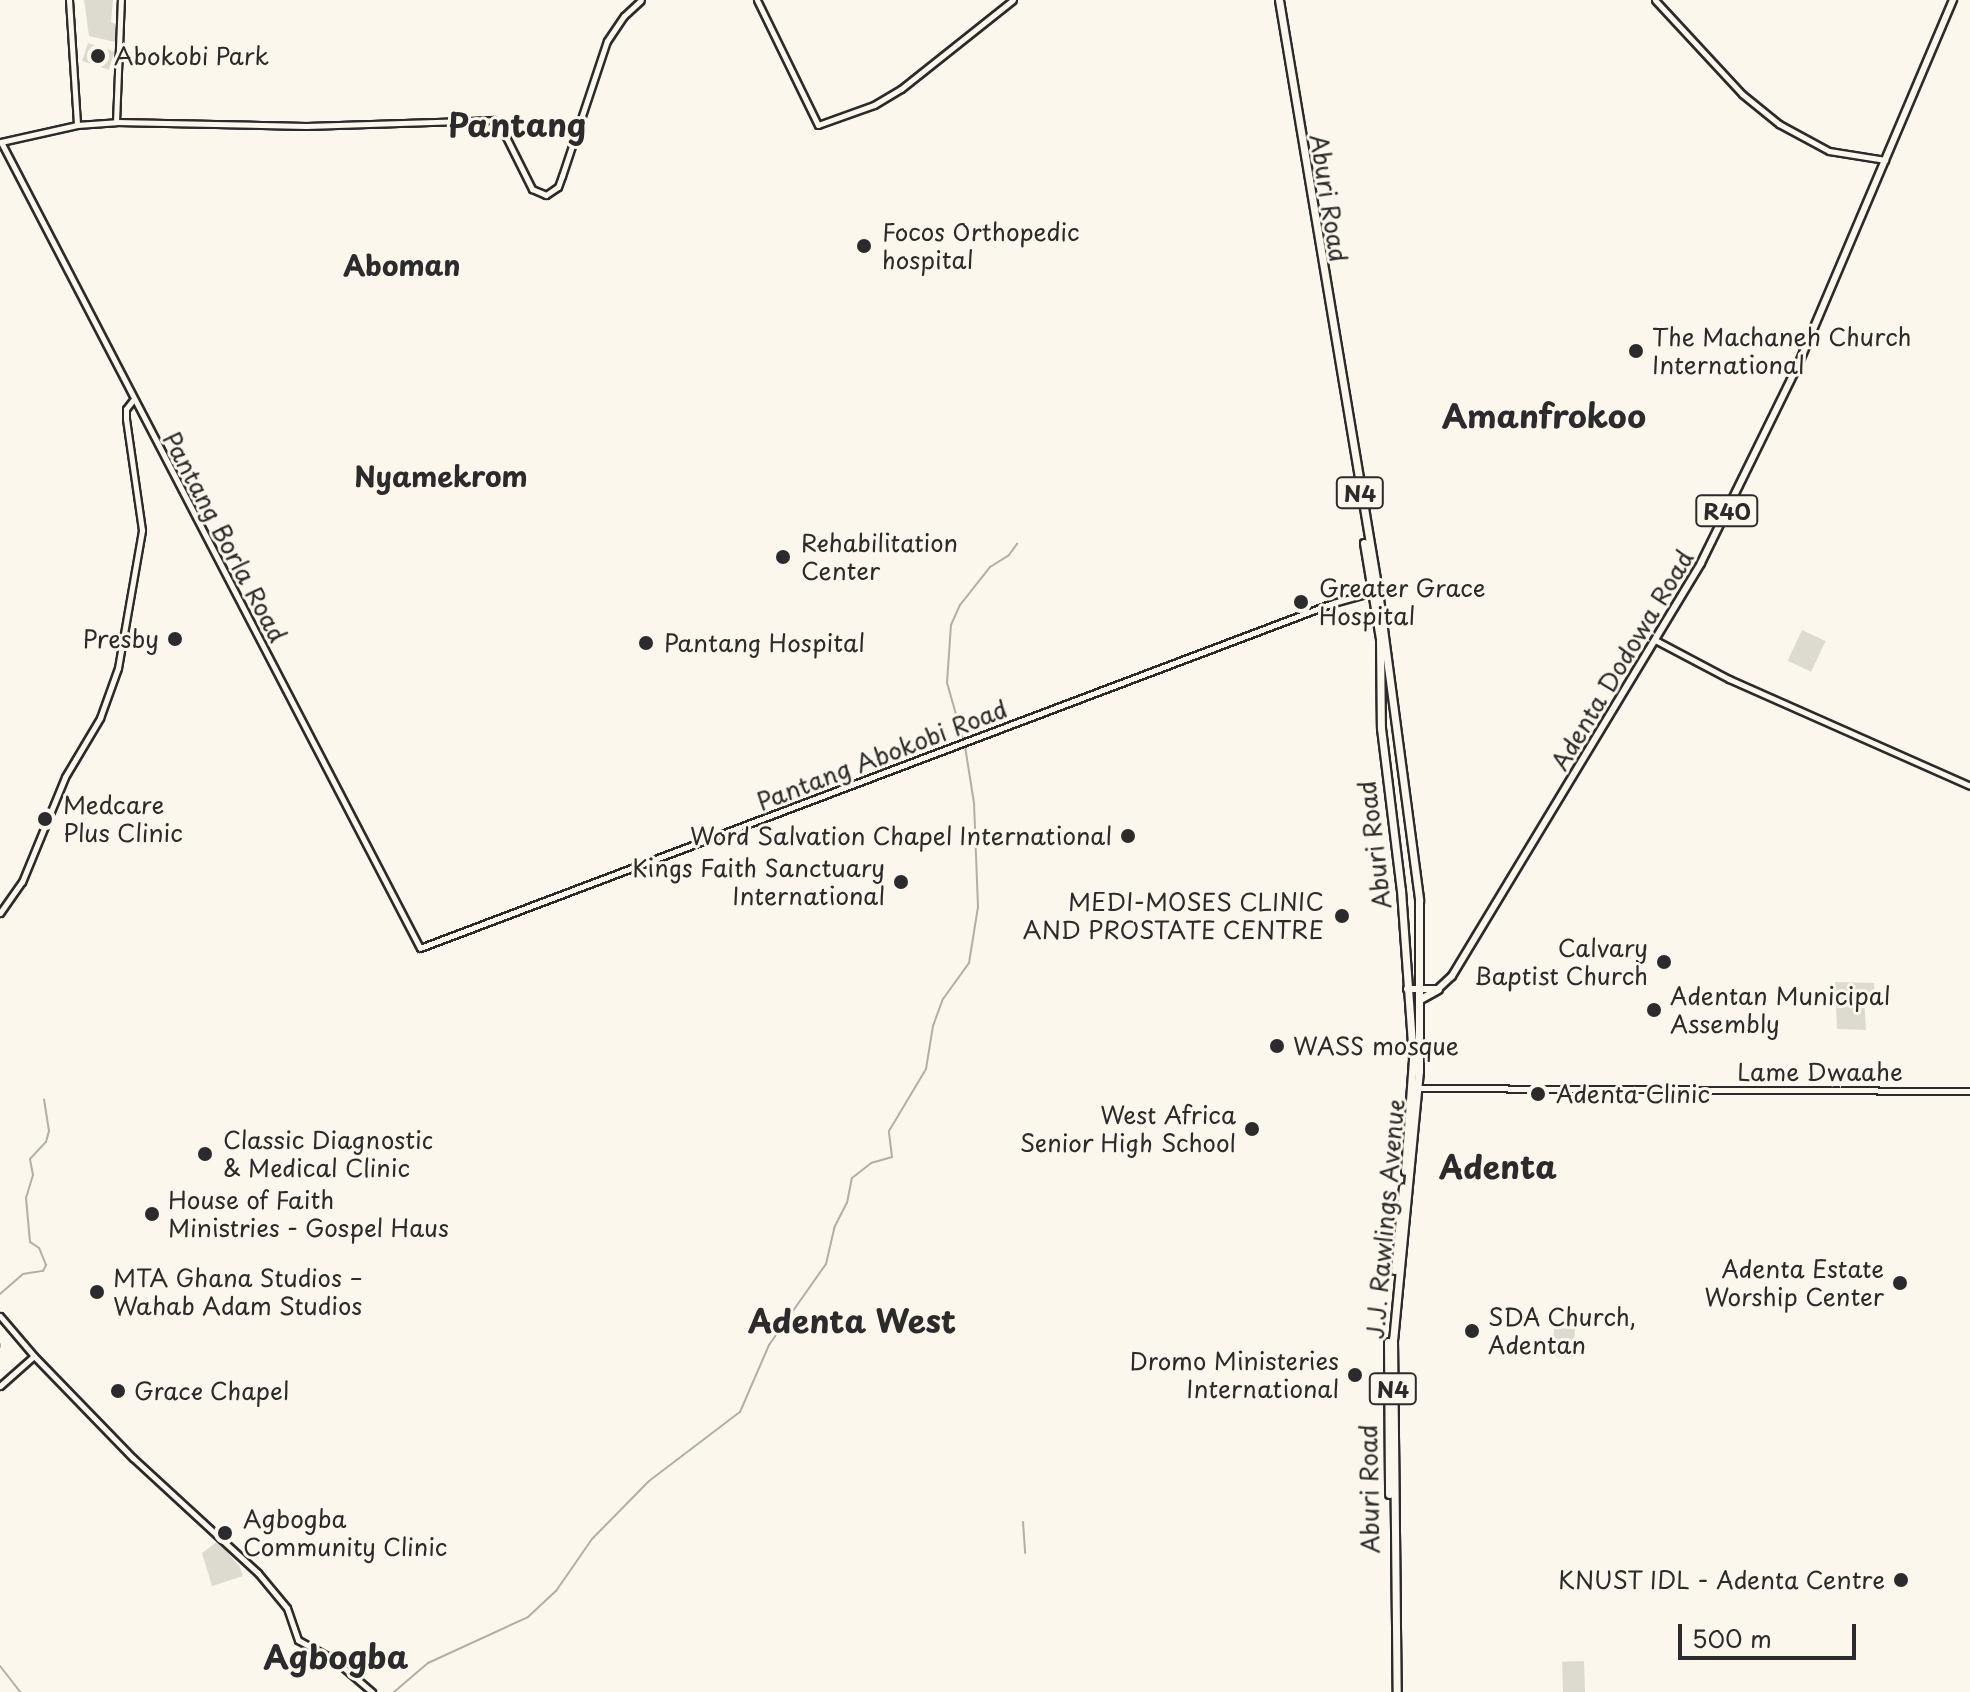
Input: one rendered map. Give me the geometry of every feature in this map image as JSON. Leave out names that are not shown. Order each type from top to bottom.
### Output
[{"type":"highway","name":"Aburi Road","points":[[1277,0],[1364,527],[1370,594],[1382,623],[1419,900],[1422,979],[1407,1000],[1419,1085],[1397,1223],[1387,1395],[1390,1649],[1395,1692]]},
{"type":"highway","name":"Aburi Road","points":[[1364,527],[1370,594],[1380,639],[1384,757],[1414,989]]},
{"type":"highway","points":[[1421,1000],[1434,989],[1422,979]]},
{"type":"highway","name":"N4","points":[[1414,989],[1421,1000],[1419,1085]]},
{"type":"highway","name":"J.J. Rawlings Avenue","points":[[1395,1692],[1398,1640],[1395,1370],[1419,1085]]},
{"type":"highway","points":[[1382,1387],[1387,1395]]},
{"type":"highway","points":[[1392,1430],[1394,1451]]},
{"type":"main road","name":"Adenta Dodowa Road","points":[[1434,989],[1445,985],[1478,935],[1701,563],[1798,365],[1953,0]]},
{"type":"main road","points":[[1414,989],[1434,989]]},
{"type":"street","points":[[69,0],[77,125]]},
{"type":"street","points":[[116,122],[121,0]]},
{"type":"street","points":[[0,142],[77,125],[116,122],[306,126],[493,120],[500,125],[527,181],[538,195],[550,194],[558,187],[607,41],[624,16],[641,0]]},
{"type":"street","points":[[757,0],[818,125],[874,105],[901,89],[1013,0]]},
{"type":"street","points":[[1655,0],[1742,94],[1779,124],[1829,151],[1885,160]]},
{"type":"street","name":"Pantang Borla Road","points":[[0,142],[420,948]]},
{"type":"street","points":[[0,913],[22,882],[65,777],[100,718],[118,668],[142,530],[126,419],[127,406],[133,400]]},
{"type":"street","name":"Pantang Abokobi Road","points":[[420,948],[963,743],[1370,594]]},
{"type":"street","points":[[1655,640],[1729,679],[1970,786]]},
{"type":"street","name":"Lame Dwaahe","points":[[1419,1085],[1970,1091]]},
{"type":"street","points":[[0,1316],[34,1356],[136,1460],[258,1573],[287,1608],[300,1642],[343,1665],[372,1692]]},
{"type":"street","points":[[0,1386],[34,1356]]},
{"type":"shaded area","points":[[84,0],[113,0],[111,22],[115,24],[115,42],[89,36]]},
{"type":"shaded area","name":"Abokobi Park","points":[[88,43],[115,52],[109,70],[82,61]]},
{"type":"shaded area","points":[[1802,630],[1826,641],[1811,672],[1788,661]]},
{"type":"shaded area","points":[[1835,982],[1874,983],[1875,997],[1864,998],[1866,1030],[1837,1029]]},
{"type":"shaded area","points":[[1554,1328],[1575,1329],[1574,1357],[1553,1356]]},
{"type":"shaded area","points":[[218,1541],[240,1567],[243,1576],[212,1586],[202,1553]]},
{"type":"shaded area","points":[[1584,1661],[1585,1692],[1563,1692],[1562,1662]]},
{"type":"waterway","points":[[394,1692],[428,1663],[528,1617],[556,1591],[592,1539],[649,1481],[740,1412],[769,1345],[826,1264],[834,1228],[847,1203],[852,1178],[871,1163],[892,1157],[889,1131],[926,1069],[933,1026],[943,999],[969,963],[978,907],[974,803],[965,746],[947,683],[951,625],[960,605],[990,567],[1009,555],[1017,544]]},
{"type":"waterway","points":[[0,1294],[23,1274],[43,1271],[46,1265],[39,1248],[30,1242],[26,1198],[33,1175],[30,1159],[46,1142],[49,1131],[44,1099]]},
{"type":"waterway","points":[[1023,1522],[1025,1553]]},
{"type":"waterway","points":[[0,1666],[20,1692]]},
{"type":"place","name":"Abokobi Park","points":[[98,56]]},
{"type":"place","name":"Focos Orthopedic hospital","points":[[864,246]]},
{"type":"place","name":"The Machaneh Church International","points":[[1636,351]]},
{"type":"place","name":"Rehabilitation Center","points":[[783,557]]},
{"type":"place","name":"Greater Grace Hospital","points":[[1301,602]]},
{"type":"place","name":"Presby","points":[[175,639]]},
{"type":"place","name":"Pantang Hospital","points":[[646,643]]},
{"type":"place","name":"Medcare Plus Clinic","points":[[45,819]]},
{"type":"place","name":"Word Salvation Chapel International","points":[[1128,836]]},
{"type":"place","name":"Kings Faith Sanctuary International","points":[[901,882]]},
{"type":"place","name":"MEDI-MOSES CLINIC AND PROSTATE CENTRE","points":[[1342,916]]},
{"type":"place","name":"Calvary Baptist Church","points":[[1664,962]]},
{"type":"place","name":"Adentan Municipal Assembly","points":[[1654,1010]]},
{"type":"place","name":"WASS mosque","points":[[1277,1046]]},
{"type":"place","name":"Adenta Clinic","points":[[1538,1094]]},
{"type":"place","name":"West Africa Senior High School","points":[[1252,1129]]},
{"type":"place","name":"Classic Diagnostic & Medical Clinic","points":[[205,1154]]},
{"type":"place","name":"House of Faith Ministries - Gospel Haus","points":[[152,1214]]},
{"type":"place","name":"Adenta Estate Worship Center","points":[[1900,1283]]},
{"type":"place","name":"MTA Ghana Studios – Wahab Adam Studios","points":[[97,1292]]},
{"type":"place","name":"SDA Church, Adentan","points":[[1472,1331]]},
{"type":"place","name":"Dromo Ministeries International","points":[[1355,1375]]},
{"type":"place","name":"Grace Chapel","points":[[118,1391]]},
{"type":"place","name":"Agbogba Community Clinic","points":[[225,1533]]},
{"type":"place","name":"KNUST IDL - Adenta Centre","points":[[1901,1580]]},
{"type":"district","name":"Pantang","points":[[517,124]]},
{"type":"district","name":"Aboman","points":[[402,265]]},
{"type":"district","name":"Amanfrokoo","points":[[1544,415]]},
{"type":"district","name":"Nyamekrom","points":[[441,476]]},
{"type":"district","name":"Adenta","points":[[1498,1166]]},
{"type":"district","name":"Adenta West","points":[[852,1320]]},
{"type":"district","name":"Agbogba","points":[[336,1656]]}]
